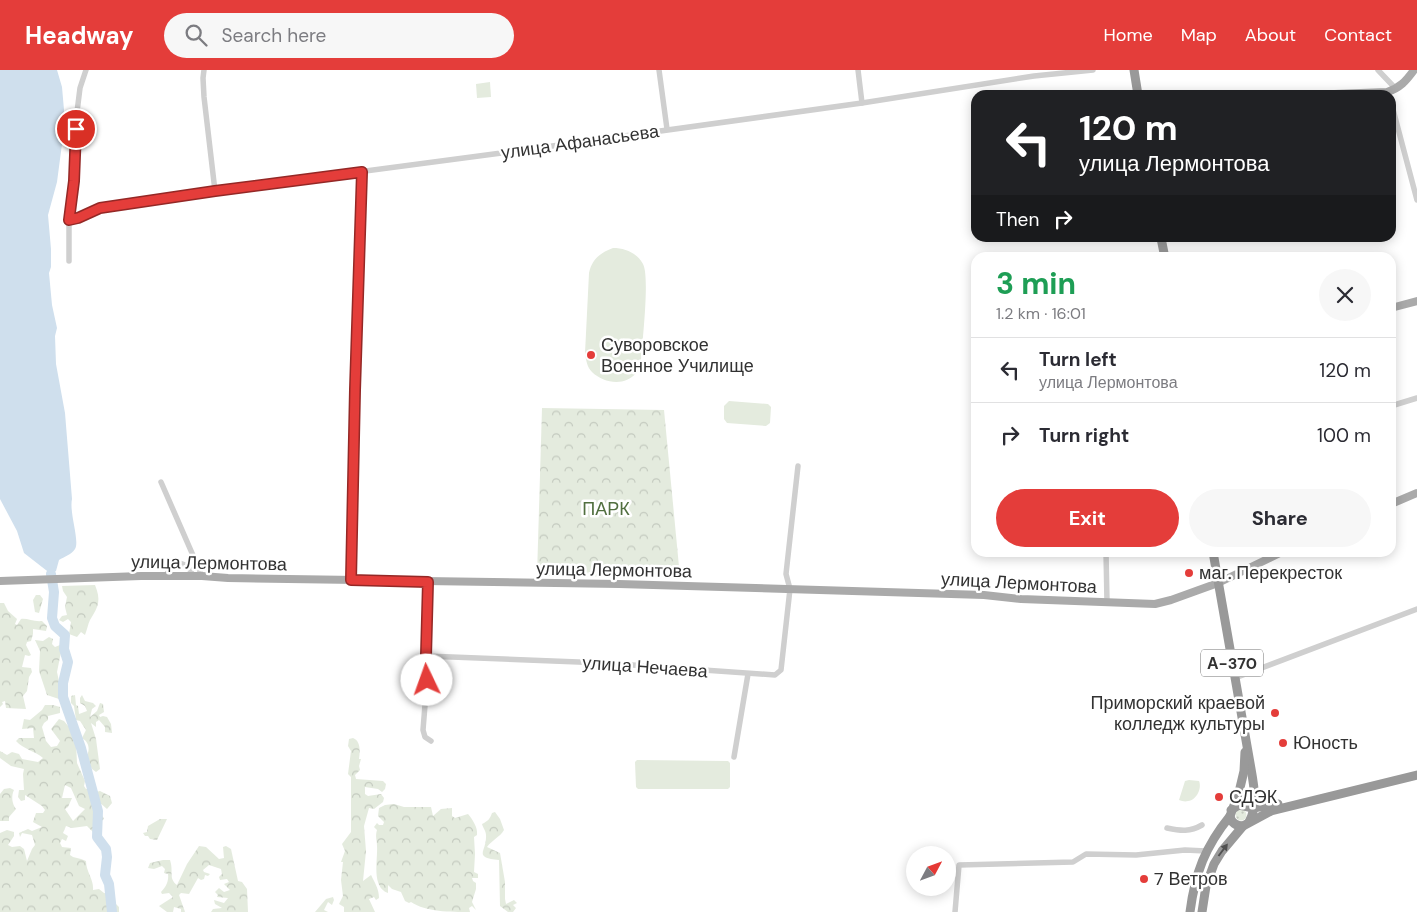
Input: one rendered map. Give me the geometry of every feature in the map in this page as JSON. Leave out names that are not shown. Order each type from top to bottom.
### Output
[{"type":"highway","points":[[1134,70],[1137,90]]},
{"type":"highway","name":"А-370","points":[[1202,912],[1206,886],[1214,864],[1222,851],[1246,824],[1253,808],[1255,797],[1214,557]]},
{"type":"highway","name":"А-370","points":[[1190,912],[1198,871],[1206,851],[1231,813],[1239,792],[1244,771],[1246,744]]},
{"type":"highway","points":[[1246,824],[1237,826],[1233,823],[1231,813],[1239,805],[1253,808],[1279,804],[1417,770]]},
{"type":"highway","name":"А-370","points":[[1246,824],[1271,811],[1417,775]]},
{"type":"main road","points":[[1396,89],[1403,84],[1414,70]]},
{"type":"main road","points":[[1396,307],[1417,301]]},
{"type":"main road","points":[[1396,502],[1417,494]]},
{"type":"main road","name":"улица Лермонтова","points":[[3,581],[202,576],[428,582],[620,584],[984,595],[1021,600],[1155,604],[1218,583],[1272,557]]},
{"type":"street","points":[[69,261],[69,220],[74,181],[77,112],[80,88],[86,70]]},
{"type":"street","points":[[204,70],[204,96],[215,191]]},
{"type":"street","points":[[659,70],[667,129]]},
{"type":"street","points":[[858,70],[862,103]]},
{"type":"street","name":"улица Афанасьева","points":[[69,220],[100,208],[215,191],[1093,70]]},
{"type":"street","points":[[1378,70],[1396,89]]},
{"type":"street","points":[[1396,121],[1417,200]]},
{"type":"street","points":[[351,580],[362,172]]},
{"type":"street","points":[[1396,404],[1417,398]]},
{"type":"street","name":"улица Нечаева","points":[[426,656],[604,663],[775,675],[781,670],[790,589],[786,574],[798,466]]},
{"type":"street","points":[[161,482],[202,576]]},
{"type":"street","points":[[1106,557],[1107,602]]},
{"type":"street","points":[[166,576],[169,570],[179,563],[189,568],[193,576]]},
{"type":"street","points":[[428,582],[427,680],[423,730],[425,737],[431,741]]},
{"type":"street","points":[[1235,678],[1417,609]]},
{"type":"street","points":[[734,757],[748,674]]},
{"type":"street","points":[[1167,828],[1185,831],[1193,830],[1202,825]]},
{"type":"street","points":[[955,912],[958,865],[1074,862],[1086,854],[1136,855],[1185,850],[1206,851]]},
{"type":"green space","points":[[490,82],[491,97],[477,98],[476,84]]},
{"type":"green space","points":[[613,248],[626,250],[637,257],[643,264],[646,282],[641,362],[637,372],[620,382],[602,379],[592,372],[586,361],[585,353],[589,273],[597,257]]},
{"type":"green space","points":[[729,401],[768,404],[771,407],[770,423],[766,426],[727,423],[724,419],[724,406]]},
{"type":"green space","name":"ПАРК","points":[[542,408],[664,410],[680,577],[537,576]]},
{"type":"green space","points":[[95,585],[98,603],[85,635],[81,632],[77,637],[69,634],[71,622],[68,619],[63,622],[59,620],[62,616],[67,615],[65,607],[67,597],[62,586]]},
{"type":"green space","points":[[36,595],[40,595],[43,599],[39,613],[35,612],[33,600]]},
{"type":"green space","points":[[0,603],[4,603],[8,611],[17,619],[15,624],[17,625],[23,619],[42,621],[47,626],[46,631],[33,629],[31,641],[27,642],[26,645],[31,655],[25,655],[22,667],[31,668],[32,672],[29,677],[27,691],[23,696],[26,709],[6,708],[5,701],[2,702],[3,704],[0,707]]},
{"type":"green space","points":[[49,637],[53,639],[52,644],[55,647],[60,645],[61,652],[57,672],[60,686],[59,699],[47,695],[39,671],[40,651],[35,640],[43,641]]},
{"type":"green space","points":[[75,695],[79,714],[87,711],[85,706],[80,703],[82,695],[85,701],[96,706],[92,709],[90,717],[97,711],[100,703],[103,704],[104,712],[99,715],[100,717],[107,717],[111,724],[112,733],[105,732],[105,727],[99,720],[96,722],[96,727],[91,723],[96,739],[100,769],[96,772],[92,769],[86,758],[88,752],[87,742],[82,738],[86,730],[80,721],[76,720],[74,706],[71,703],[71,696]]},
{"type":"green space","points":[[45,705],[60,707],[60,713],[48,716],[48,720],[42,727],[46,741],[51,747],[57,746],[60,741],[51,729],[59,719],[64,721],[69,727],[76,743],[77,763],[85,781],[84,786],[86,789],[95,787],[96,792],[100,791],[110,796],[112,803],[107,809],[99,802],[93,803],[96,814],[102,815],[104,819],[99,823],[99,830],[95,838],[94,833],[87,826],[72,828],[66,826],[63,833],[68,836],[66,841],[62,839],[60,843],[62,847],[71,848],[70,855],[86,861],[93,890],[99,889],[104,893],[113,895],[112,900],[119,907],[119,912],[0,912],[0,833],[7,830],[14,832],[14,836],[8,845],[12,847],[20,846],[24,849],[27,861],[35,845],[32,835],[22,833],[20,837],[19,833],[28,829],[32,831],[42,827],[33,822],[36,813],[43,813],[45,810],[25,795],[25,800],[21,801],[18,797],[19,790],[24,790],[24,769],[11,766],[0,758],[0,751],[7,755],[12,752],[19,754],[22,759],[38,762],[43,758],[16,741],[19,738],[34,738],[33,728],[22,729],[24,719],[30,720]],"holes":[[[65,785],[71,788],[79,806],[85,809],[73,821],[65,809],[72,798],[62,798]]]},
{"type":"green space","points":[[353,738],[359,744],[359,759],[361,759],[360,770],[355,775],[356,779],[383,781],[386,784],[382,792],[378,789],[365,787],[365,794],[368,796],[381,794],[384,798],[383,802],[374,809],[369,808],[364,826],[366,851],[363,881],[371,875],[376,886],[379,898],[376,900],[374,897],[369,899],[375,912],[344,912],[344,907],[339,904],[343,896],[341,880],[343,862],[341,862],[345,851],[342,844],[351,832],[351,777],[348,774],[351,751],[348,746],[349,739]]},
{"type":"green space","points":[[637,760],[728,761],[730,763],[730,787],[728,789],[638,789],[636,787],[635,762]]},
{"type":"green space","points":[[1185,781],[1199,781],[1198,793],[1191,800],[1179,800]]},
{"type":"green space","points":[[10,788],[14,790],[12,800],[16,809],[9,817],[9,821],[0,821],[0,794],[4,789]]},
{"type":"green space","points":[[394,804],[404,807],[431,807],[433,816],[441,809],[452,808],[452,816],[455,818],[468,814],[470,816],[477,830],[477,835],[474,837],[474,872],[478,874],[478,878],[472,878],[476,883],[472,902],[476,910],[472,906],[469,908],[470,912],[431,910],[405,901],[401,892],[392,889],[388,885],[388,893],[379,885],[376,873],[377,830],[374,827],[377,823],[383,825],[384,822],[378,816],[379,808]]},
{"type":"green space","points":[[1241,809],[1247,815],[1241,821],[1235,815]]},
{"type":"green space","points":[[495,812],[504,830],[487,847],[500,853],[505,882],[506,904],[514,900],[517,903],[513,905],[516,908],[513,912],[508,912],[500,906],[499,860],[483,855],[486,832],[482,824]]},
{"type":"green space","points":[[160,819],[167,819],[157,840],[145,836],[143,833],[147,832],[148,826]]},
{"type":"green space","points":[[199,846],[206,847],[219,859],[224,858],[223,847],[226,846],[231,849],[238,881],[242,882],[247,889],[248,912],[211,912],[213,909],[222,908],[215,904],[214,900],[224,903],[228,898],[217,897],[218,895],[215,892],[219,888],[224,892],[230,890],[224,884],[229,882],[227,879],[220,880],[221,869],[209,865],[203,870],[210,874],[208,876],[205,875],[204,879],[201,880],[198,878],[189,894],[181,893],[179,895],[185,912],[181,912],[181,909],[174,907],[173,912],[167,912],[159,906],[173,897],[169,893],[162,894],[161,892],[166,886],[168,879],[168,874],[164,873],[165,869],[162,866],[154,869],[148,868],[150,863],[170,860],[172,877],[177,885],[187,864]]},
{"type":"green space","points":[[333,897],[332,905],[328,902],[324,910],[328,912],[315,912],[326,899]]},
{"type":"water","points":[[0,70],[57,70],[62,87],[64,110],[62,144],[57,182],[48,215],[51,249],[49,273],[52,305],[57,328],[55,336],[56,364],[65,413],[71,505],[76,545],[72,552],[59,560],[56,571],[51,574],[24,553],[17,531],[0,499]]},
{"type":"waterway","points":[[51,574],[54,592],[52,618],[55,626],[65,635],[64,649],[68,662],[63,683],[63,697],[81,748],[98,811],[97,837],[106,849],[105,875],[109,884],[112,912]]},
{"type":"place","name":"Суворовское Военное Училище","points":[[591,355]]},
{"type":"place","name":"маг. Перекресток","points":[[1189,573]]},
{"type":"place","name":"Приморский краевой колледж культуры","points":[[1275,713]]},
{"type":"place","name":"Юность","points":[[1283,743]]},
{"type":"place","name":"СДЭК","points":[[1219,797]]},
{"type":"place","name":"7 Ветров","points":[[1144,879]]},
{"type":"route","points":[[76,129],[74,181],[69,220],[100,208],[362,172],[351,580],[428,582],[427,680]]}]
